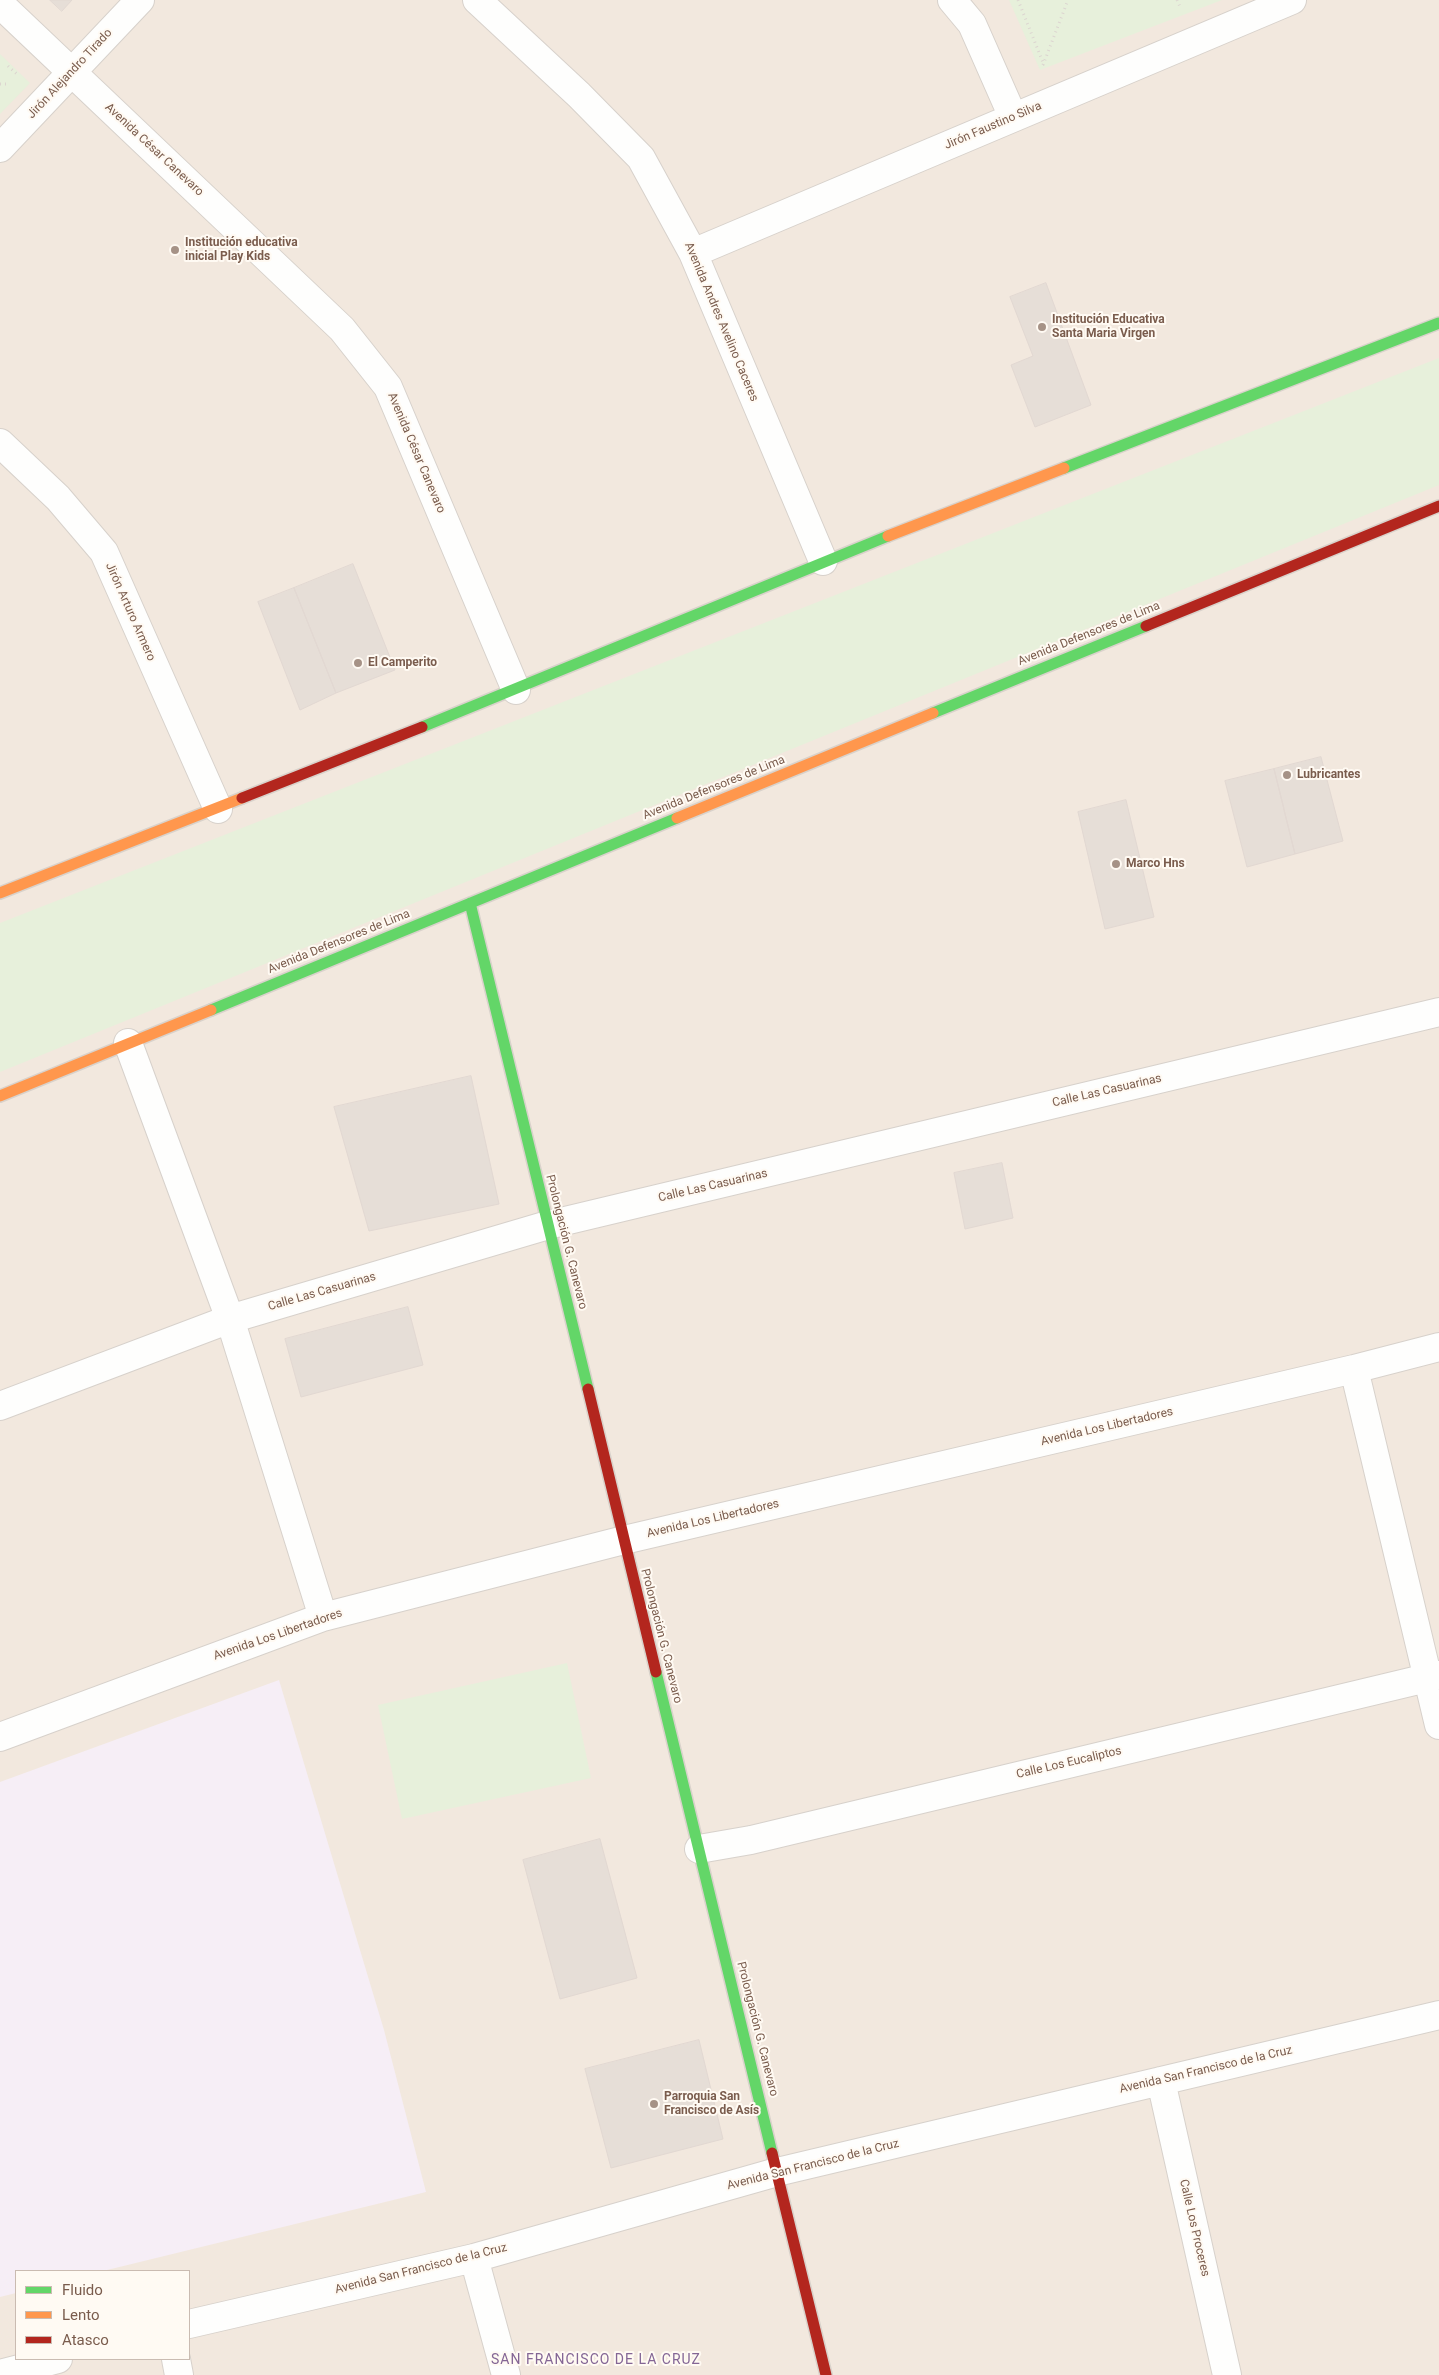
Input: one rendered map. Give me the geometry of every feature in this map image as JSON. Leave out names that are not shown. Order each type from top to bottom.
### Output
[{"type":"main road","points":[[0,893],[218,809],[516,690],[823,561],[1439,323]]},
{"type":"main road","name":"Avenida Defensores de Lima","points":[[0,1096],[1439,506]]},
{"type":"main road","name":"Prolongación G. Canevaro","points":[[470,903],[826,2375]]},
{"type":"street","name":"Jirón Alejandro Tirado","points":[[0,148],[140,0]]},
{"type":"street","name":"Avenida Andres Avelino Caceres","points":[[477,0],[579,95],[641,158],[693,252],[823,561]]},
{"type":"street","points":[[952,0],[972,24],[1013,117]]},
{"type":"street","name":"Jirón Faustino Silva","points":[[693,252],[1292,0]]},
{"type":"street","name":"Avenida César Canevaro","points":[[0,4],[342,329],[388,387],[516,690]]},
{"type":"street","name":"Jirón Arturo Armero","points":[[0,443],[58,498],[104,552],[218,809]]},
{"type":"street","name":"Calle Las Casuarinas","points":[[0,1406],[230,1319],[548,1225],[1439,1012]]},
{"type":"street","points":[[128,1043],[230,1319],[323,1617]]},
{"type":"street","name":"Avenida Los Libertadores","points":[[0,1737],[323,1617],[624,1540],[1354,1369],[1439,1346]]},
{"type":"street","points":[[1354,1369],[1433,1676],[1439,1725]]},
{"type":"street","name":"Calle Los Eucaliptos","points":[[699,1849],[761,1837],[1433,1676]]},
{"type":"street","name":"Avenida San Francisco de la Cruz","points":[[190,2324],[474,2258],[777,2172],[1439,2016]]},
{"type":"street","name":"Calle Los Proceres","points":[[1161,2081],[1227,2375]]},
{"type":"street","points":[[474,2258],[506,2375]]},
{"type":"street","points":[[0,2374],[54,2360]]},
{"type":"street","points":[[176,2360],[179,2375]]},
{"type":"path","points":[[1018,0],[1043,66]]},
{"type":"path","points":[[1043,66],[1060,27],[1068,0]]},
{"type":"path","points":[[1182,12],[1190,9]]},
{"type":"path","points":[[1043,66],[1052,62]]},
{"type":"path","points":[[6,64],[19,77]]},
{"type":"shaded area","points":[[0,0],[1439,0],[1439,2375],[0,2375]]},
{"type":"shaded area","points":[[279,1680],[384,2030],[426,2192],[107,2270],[15,2270],[15,2293],[0,2297],[0,1782]]},
{"type":"green space","points":[[1009,0],[1222,0],[1040,70]]},
{"type":"green space","points":[[0,54],[30,83],[0,114]]},
{"type":"green space","points":[[1439,358],[1439,485],[0,1072],[0,923]]},
{"type":"green space","points":[[567,1663],[591,1778],[402,1819],[378,1705]]},
{"type":"building","points":[[50,0],[72,0],[62,11]]},
{"type":"building","name":"Institución Educativa Santa Maria Virgen","points":[[1046,283],[1091,405],[1035,427],[1011,365],[1033,356],[1010,297]]},
{"type":"building","points":[[353,564],[395,670],[336,693],[294,588]]},
{"type":"building","points":[[294,588],[336,693],[300,710],[258,602]]},
{"type":"building","points":[[1321,757],[1343,841],[1295,854],[1274,769]]},
{"type":"building","points":[[1274,769],[1295,854],[1247,867],[1225,781]]},
{"type":"building","name":"Marco Hns","points":[[1126,800],[1154,917],[1105,929],[1078,812]]},
{"type":"building","points":[[471,1076],[499,1204],[369,1231],[334,1107]]},
{"type":"building","points":[[1002,1163],[1013,1218],[965,1229],[954,1173]]},
{"type":"building","points":[[408,1307],[423,1365],[301,1397],[285,1339]]},
{"type":"building","points":[[600,1839],[637,1978],[560,1999],[523,1860]]},
{"type":"building","name":"Parroquia San Francisco de Asís","points":[[699,2040],[723,2139],[611,2168],[585,2069]]},
{"type":"traffic: fast","points":[[1064,468],[1439,323]]},
{"type":"traffic: fast","points":[[422,727],[888,536]]},
{"type":"traffic: fast","points":[[933,713],[1146,626]]},
{"type":"traffic: fast","points":[[211,1010],[677,818]]},
{"type":"traffic: fast","points":[[470,903],[588,1389]]},
{"type":"traffic: fast","points":[[656,1672],[772,2153]]},
{"type":"traffic: slow","points":[[888,536],[1064,468]]},
{"type":"traffic: slow","points":[[677,818],[933,713]]},
{"type":"traffic: slow","points":[[0,893],[242,798]]},
{"type":"traffic: slow","points":[[0,1096],[211,1010]]},
{"type":"traffic: jam","points":[[1146,626],[1439,506]]},
{"type":"traffic: jam","points":[[242,798],[422,727]]},
{"type":"traffic: jam","points":[[588,1389],[656,1672]]},
{"type":"traffic: jam","points":[[772,2153],[826,2375]]},
{"type":"place","name":"Institución educativa inicial Play Kids","points":[[175,250]]},
{"type":"place","name":"Institución Educativa Santa Maria Virgen","points":[[1042,327]]},
{"type":"place","name":"El Camperito","points":[[358,663]]},
{"type":"place","name":"Lubricantes","points":[[1287,775]]},
{"type":"place","name":"Marco Hns","points":[[1116,864]]},
{"type":"place","name":"Parroquia San Francisco de Asís","points":[[654,2104]]},
{"type":"district","name":"SAN FRANCISCO DE LA CRUZ","points":[[596,2360]]}]
